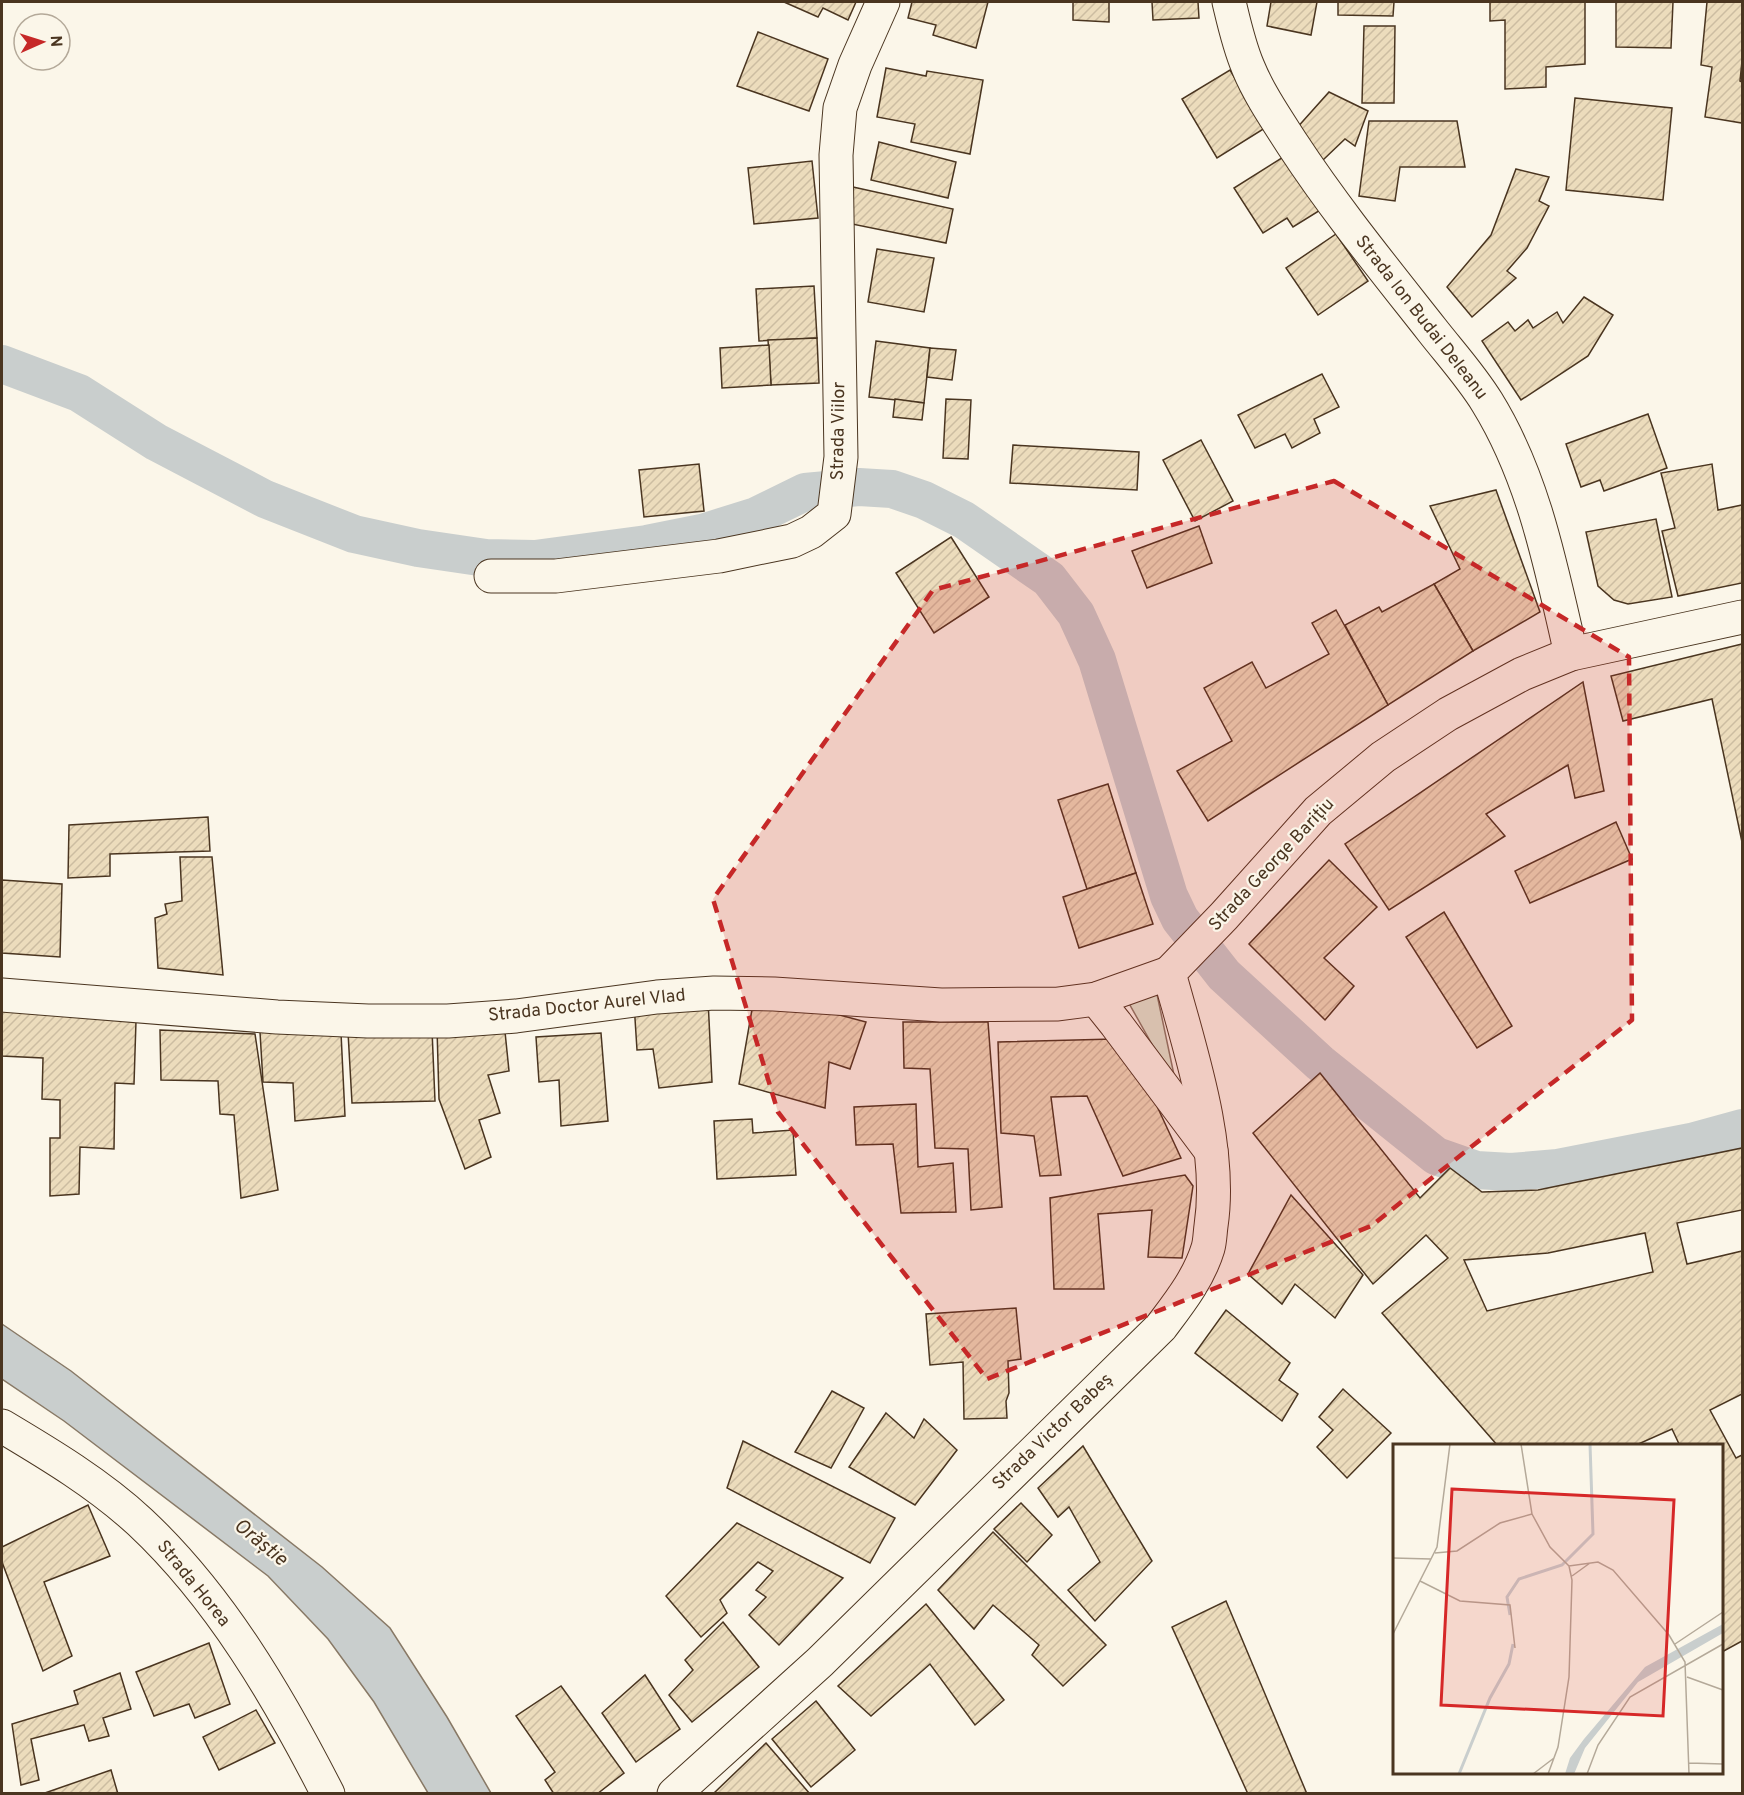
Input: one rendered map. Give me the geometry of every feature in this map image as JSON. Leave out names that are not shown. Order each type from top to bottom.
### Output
[{"type":"street","name":"Strada Viilor","points":[[491,576],[556,576],[719,556],[792,541],[811,532],[834,514],[842,457],[837,143],[840,108],[855,65],[883,2]]},
{"type":"street","name":"Strada Ion Budai Deleanu","points":[[1229,2],[1248,67],[1277,121],[1341,213],[1486,401],[1510,445],[1529,490],[1547,549],[1571,654]]},
{"type":"street","name":"Strada George Barițiu","points":[[1179,963],[1318,811],[1383,757],[1448,714],[1522,674],[1571,654],[1743,617]]},
{"type":"street","name":"Strada Doctor Aurel Vlad","points":[[2,995],[277,1017],[368,1021],[448,1021],[516,1016],[657,997],[714,993],[774,994],[941,1005],[1058,1004],[1095,999],[1179,963]]},
{"type":"street","name":"Strada Victor Babeș","points":[[674,1794],[820,1662],[1161,1327],[1187,1292],[1208,1248],[1215,1203],[1211,1151],[1179,963]]},
{"type":"street","points":[[1095,999],[1211,1151]]},
{"type":"street","name":"Strada Horea","points":[[2,1426],[100,1490],[139,1521],[183,1566],[260,1672],[328,1794]]},
{"type":"highlighted area","points":[[1334,481],[1629,657],[1632,1020],[1371,1226],[987,1379],[778,1112],[713,899],[933,590]]},
{"type":"green space","points":[[1155,985],[1177,1089],[1126,998]]},
{"type":"water","name":"Orăștie","points":[[2,1324],[71,1371],[322,1567],[390,1628],[447,1717],[491,1793],[428,1793],[374,1702],[328,1639],[268,1576],[64,1421],[2,1379]]},
{"type":"building","points":[[784,2],[856,2],[848,20],[823,8],[818,17]]},
{"type":"building","points":[[912,2],[988,2],[976,48],[933,35],[936,25],[908,18]]},
{"type":"building","points":[[1073,2],[1109,2],[1109,22],[1073,20]]},
{"type":"building","points":[[1152,2],[1198,2],[1199,18],[1153,20]]},
{"type":"building","points":[[1271,2],[1317,2],[1311,35],[1267,26]]},
{"type":"building","points":[[1338,2],[1394,2],[1393,16],[1338,15]]},
{"type":"building","points":[[1490,2],[1585,2],[1585,64],[1546,67],[1546,87],[1505,89],[1505,20],[1490,21]]},
{"type":"building","points":[[1616,2],[1673,2],[1671,48],[1616,47]]},
{"type":"building","points":[[1707,2],[1742,2],[1740,81],[1742,82],[1742,123],[1705,117],[1712,67],[1701,65]]},
{"type":"building","points":[[1364,26],[1395,26],[1394,103],[1362,103]]},
{"type":"building","points":[[758,32],[828,59],[809,111],[737,86]]},
{"type":"building","points":[[886,68],[926,76],[927,71],[983,80],[970,154],[911,142],[915,124],[877,117]]},
{"type":"building","points":[[1230,70],[1265,128],[1217,158],[1182,99]]},
{"type":"building","points":[[1329,92],[1368,111],[1355,146],[1345,139],[1323,160],[1295,130]]},
{"type":"building","points":[[1575,98],[1672,108],[1663,200],[1566,190]]},
{"type":"building","points":[[1369,121],[1457,121],[1465,167],[1400,167],[1395,201],[1359,196]]},
{"type":"building","points":[[879,142],[956,162],[948,198],[871,180]]},
{"type":"building","points":[[1288,154],[1322,209],[1293,227],[1287,218],[1263,233],[1234,188]]},
{"type":"building","points":[[812,161],[818,218],[754,224],[748,168]]},
{"type":"building","points":[[1516,169],[1549,177],[1539,201],[1549,206],[1527,248],[1507,271],[1516,278],[1472,317],[1447,287],[1491,235]]},
{"type":"building","points":[[853,187],[953,209],[946,243],[847,223]]},
{"type":"building","points":[[1336,234],[1368,281],[1318,315],[1286,268]]},
{"type":"building","points":[[877,249],[934,258],[924,312],[868,302]]},
{"type":"building","points":[[814,286],[817,338],[759,341],[756,289]]},
{"type":"building","points":[[1584,297],[1613,315],[1588,356],[1521,400],[1482,341],[1508,322],[1515,331],[1528,320],[1533,328],[1557,312],[1563,323]]},
{"type":"building","points":[[817,338],[819,383],[771,385],[768,340]]},
{"type":"building","points":[[876,341],[930,348],[924,403],[869,397]]},
{"type":"building","points":[[769,345],[771,385],[722,388],[720,348]]},
{"type":"building","points":[[930,348],[956,350],[952,380],[927,377]]},
{"type":"building","points":[[1322,374],[1339,407],[1314,419],[1320,433],[1292,448],[1285,434],[1255,448],[1238,415]]},
{"type":"building","points":[[895,399],[924,403],[922,420],[893,417]]},
{"type":"building","points":[[946,399],[971,400],[968,459],[943,458]]},
{"type":"building","points":[[1648,414],[1667,468],[1604,491],[1600,480],[1581,487],[1566,444]]},
{"type":"building","points":[[1201,440],[1233,501],[1195,521],[1163,460]]},
{"type":"building","points":[[1013,445],[1139,452],[1137,490],[1010,483]]},
{"type":"building","points":[[699,464],[704,511],[644,517],[639,470]]},
{"type":"building","points":[[1712,464],[1718,510],[1742,505],[1742,583],[1678,596],[1662,531],[1675,528],[1661,473]]},
{"type":"building","points":[[1496,490],[1540,612],[1473,651],[1434,584],[1460,569],[1430,506]]},
{"type":"building","points":[[1656,519],[1672,597],[1628,604],[1614,600],[1598,586],[1586,532]]},
{"type":"building","points":[[1199,526],[1212,563],[1147,588],[1132,551]]},
{"type":"building","points":[[951,537],[989,597],[934,633],[896,573]]},
{"type":"building","points":[[1434,584],[1473,651],[1388,705],[1345,625],[1379,607],[1382,612]]},
{"type":"building","points":[[1336,610],[1388,705],[1208,821],[1177,771],[1232,741],[1204,688],[1252,662],[1266,688],[1329,654],[1312,623]]},
{"type":"building","points":[[1742,644],[1742,842],[1712,699],[1623,721],[1611,676]]},
{"type":"building","points":[[1583,682],[1604,791],[1575,798],[1568,765],[1486,814],[1505,836],[1389,910],[1345,844]]},
{"type":"building","points":[[1108,784],[1136,873],[1087,889],[1058,800]]},
{"type":"building","points":[[208,817],[210,851],[110,854],[110,876],[68,878],[69,825]]},
{"type":"building","points":[[1616,822],[1632,859],[1530,903],[1515,871]]},
{"type":"building","points":[[180,857],[212,857],[223,975],[158,968],[155,918],[167,914],[165,904],[182,901]]},
{"type":"building","points":[[1329,860],[1377,907],[1324,958],[1354,986],[1325,1020],[1249,944]]},
{"type":"building","points":[[1136,873],[1153,924],[1079,948],[1063,897]]},
{"type":"building","points":[[2,880],[62,884],[60,957],[2,953]]},
{"type":"building","points":[[1444,912],[1512,1026],[1477,1048],[1406,937]]},
{"type":"building","points":[[754,998],[802,1005],[866,1022],[850,1069],[829,1062],[825,1108],[739,1084]]},
{"type":"building","points":[[708,999],[712,1082],[659,1088],[653,1049],[637,1050],[634,1003]]},
{"type":"building","points":[[2,1011],[136,1021],[134,1084],[115,1083],[114,1149],[80,1147],[79,1194],[50,1196],[50,1138],[60,1138],[60,1100],[42,1099],[43,1058],[2,1056]]},
{"type":"building","points":[[504,1022],[509,1071],[488,1075],[500,1113],[479,1120],[491,1157],[465,1169],[439,1099],[437,1028]]},
{"type":"building","points":[[903,1022],[988,1022],[1002,1207],[971,1210],[968,1149],[935,1148],[930,1069],[904,1068]]},
{"type":"building","points":[[160,1030],[255,1034],[278,1190],[241,1198],[234,1115],[220,1114],[218,1081],[161,1080]]},
{"type":"building","points":[[432,1030],[435,1101],[352,1103],[348,1032]]},
{"type":"building","points":[[260,1032],[341,1033],[345,1116],[295,1121],[293,1083],[263,1082]]},
{"type":"building","points":[[601,1033],[608,1121],[561,1126],[559,1080],[539,1082],[536,1037]]},
{"type":"building","points":[[1114,1039],[1150,1091],[1181,1158],[1123,1176],[1087,1096],[1051,1097],[1061,1175],[1040,1176],[1034,1136],[1001,1133],[998,1042]]},
{"type":"building","points":[[1320,1073],[1420,1198],[1450,1168],[1482,1192],[1538,1190],[1742,1148],[1742,1210],[1677,1223],[1687,1264],[1742,1251],[1742,1394],[1710,1410],[1736,1458],[1742,1455],[1742,1641],[1723,1651],[1723,1444],[1679,1444],[1672,1429],[1638,1444],[1496,1444],[1382,1313],[1448,1258],[1426,1235],[1373,1284],[1253,1133]],"holes":[[[1645,1233],[1653,1272],[1487,1311],[1464,1260],[1548,1253]]]},
{"type":"building","points":[[916,1104],[918,1167],[953,1163],[956,1212],[901,1213],[893,1144],[856,1145],[854,1107]]},
{"type":"building","points":[[752,1119],[753,1133],[793,1130],[796,1175],[717,1179],[714,1121]]},
{"type":"building","points":[[1185,1175],[1193,1186],[1182,1258],[1148,1257],[1152,1210],[1098,1214],[1104,1289],[1054,1289],[1050,1198]]},
{"type":"building","points":[[1291,1195],[1363,1275],[1335,1318],[1295,1284],[1282,1304],[1248,1274]]},
{"type":"building","points":[[1016,1308],[1021,1359],[1008,1361],[1007,1418],[964,1419],[963,1362],[930,1365],[926,1314]]},
{"type":"building","points":[[1226,1310],[1290,1363],[1279,1380],[1298,1394],[1282,1421],[1195,1353]]},
{"type":"building","points":[[1343,1389],[1391,1433],[1347,1478],[1317,1447],[1333,1430],[1319,1417]]},
{"type":"building","points":[[832,1391],[864,1408],[831,1468],[795,1452]]},
{"type":"building","points":[[886,1413],[914,1438],[924,1419],[957,1450],[915,1505],[849,1467]]},
{"type":"building","points":[[743,1441],[895,1518],[870,1563],[727,1488]]},
{"type":"building","points":[[1083,1446],[1152,1561],[1095,1621],[1068,1590],[1100,1562],[1069,1507],[1058,1517],[1038,1488]]},
{"type":"building","points":[[1021,1503],[1052,1535],[1027,1562],[994,1529]]},
{"type":"building","points":[[88,1505],[110,1556],[44,1582],[72,1656],[43,1671],[2,1562],[2,1547]]},
{"type":"building","points":[[737,1523],[843,1578],[779,1645],[749,1615],[766,1597],[756,1590],[773,1571],[758,1562],[720,1600],[727,1613],[701,1637],[666,1596]]},
{"type":"building","points":[[993,1532],[1106,1645],[1063,1686],[1032,1655],[1039,1645],[993,1605],[974,1629],[938,1590]]},
{"type":"building","points":[[1226,1601],[1307,1794],[1248,1794],[1172,1627]]},
{"type":"building","points":[[926,1604],[1004,1700],[975,1725],[930,1664],[871,1716],[838,1686]]},
{"type":"building","points":[[723,1622],[759,1667],[692,1722],[669,1695],[693,1670],[685,1660]]},
{"type":"building","points":[[209,1643],[230,1704],[195,1718],[189,1704],[154,1716],[136,1672]]},
{"type":"building","points":[[120,1673],[131,1709],[103,1718],[109,1736],[89,1741],[84,1725],[31,1739],[39,1780],[21,1785],[12,1724],[78,1704],[74,1691]]},
{"type":"building","points":[[645,1675],[680,1729],[636,1762],[602,1713]]},
{"type":"building","points":[[561,1686],[624,1773],[597,1794],[554,1794],[545,1780],[555,1772],[516,1716]]},
{"type":"building","points":[[816,1701],[855,1750],[811,1787],[772,1739]]},
{"type":"building","points":[[256,1710],[275,1743],[219,1770],[203,1737]]},
{"type":"building","points":[[766,1743],[810,1794],[713,1794]]},
{"type":"building","points":[[111,1770],[118,1794],[42,1794]]},
{"type":"waterway","points":[[2,364],[79,393],[156,442],[265,499],[354,534],[418,548],[486,558],[535,559],[647,544],[702,533],[756,516],[805,492],[859,487],[892,489],[924,500],[964,520],[1049,579],[1076,614],[1097,660],[1169,896],[1180,919],[1224,975],[1320,1063],[1436,1156],[1476,1170],[1511,1172],[1558,1168],[1691,1142],[1742,1128]]}]
